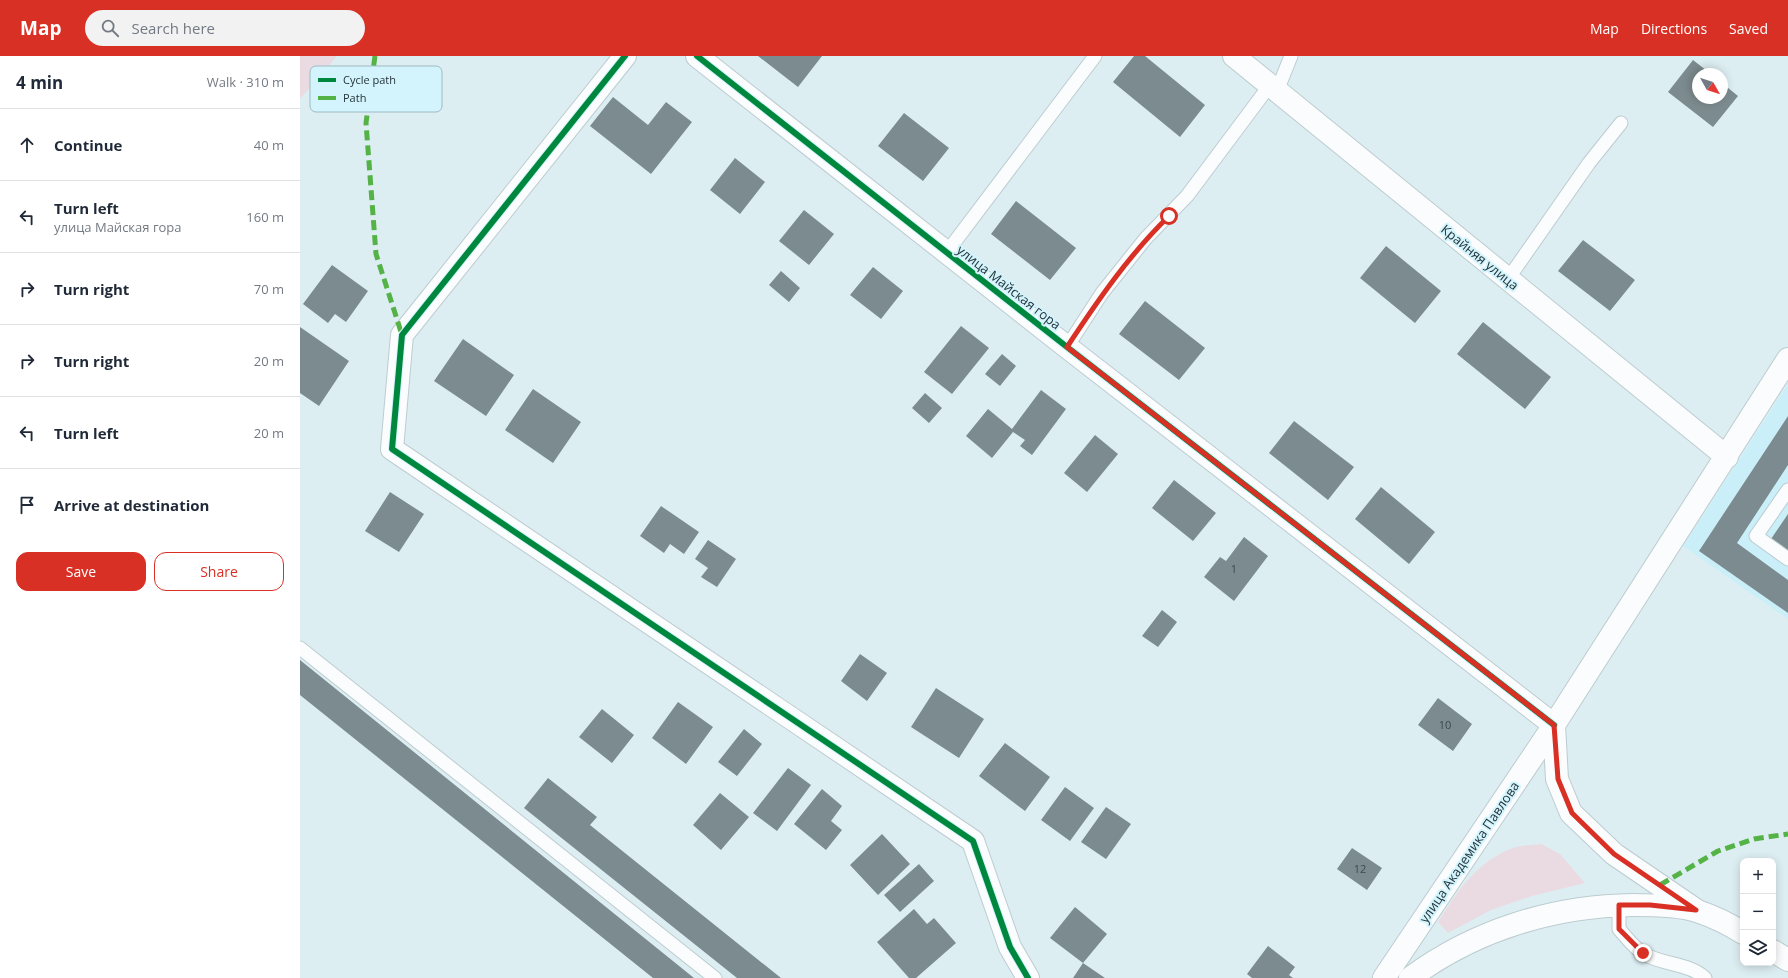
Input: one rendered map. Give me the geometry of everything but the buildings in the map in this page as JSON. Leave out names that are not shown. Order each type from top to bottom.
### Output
[{"type":"street","points":[[626,56],[402,335],[392,449],[973,841],[1010,947],[1028,978]]},
{"type":"street","name":"улица Майская гора","points":[[697,56],[1067,347],[1554,725]]},
{"type":"street","name":"Крайняя улица","points":[[1234,56],[1727,457]]},
{"type":"street","name":"улица Академика Павлова","points":[[1384,978],[1554,725],[1727,457],[1788,359]]},
{"type":"street","points":[[1554,725],[1558,779],[1572,813],[1614,854],[1696,910],[1740,931]]},
{"type":"street","points":[[1410,978],[1428,964],[1469,941],[1512,924],[1557,912],[1603,905],[1650,905],[1696,910]]},
{"type":"street","points":[[1776,953],[1788,960]]},
{"type":"lane","points":[[947,252],[1095,56]]},
{"type":"lane","points":[[1067,347],[1102,293],[1146,238],[1187,196],[1273,88],[1291,56]]},
{"type":"lane","points":[[1508,279],[1589,163],[1621,123]]},
{"type":"lane","points":[[1788,490],[1756,536],[1788,559]]},
{"type":"lane","points":[[300,648],[715,978]]},
{"type":"lane","points":[[1619,905],[1619,929],[1643,953],[1663,961],[1697,970],[1705,978]]},
{"type":"shaded area","points":[[300,56],[337,56],[328,66],[310,66],[310,87],[300,99]]},
{"type":"shaded area","points":[[1788,384],[1788,619],[1683,546]]},
{"type":"shaded area","points":[[1541,844],[1560,854],[1585,883],[1532,896],[1491,910],[1448,933],[1438,922],[1453,898],[1462,887],[1491,859],[1516,847]]},
{"type":"marked path","points":[[374,66],[375,56]]},
{"type":"marked path","points":[[367,112],[366,123],[376,254],[402,335]]},
{"type":"marked path","points":[[1660,885],[1718,851],[1754,839],[1788,834]]},
{"type":"cycle path","points":[[625,56],[402,335],[392,449],[973,841],[1010,947],[1028,978]]},
{"type":"cycle path","points":[[697,56],[1067,347],[1554,725]]},
{"type":"route","points":[[1169,216],[1146,238],[1102,293],[1067,347],[1554,725],[1558,779],[1572,813],[1614,854],[1696,910],[1650,905],[1619,905],[1619,929],[1643,953]]}]
